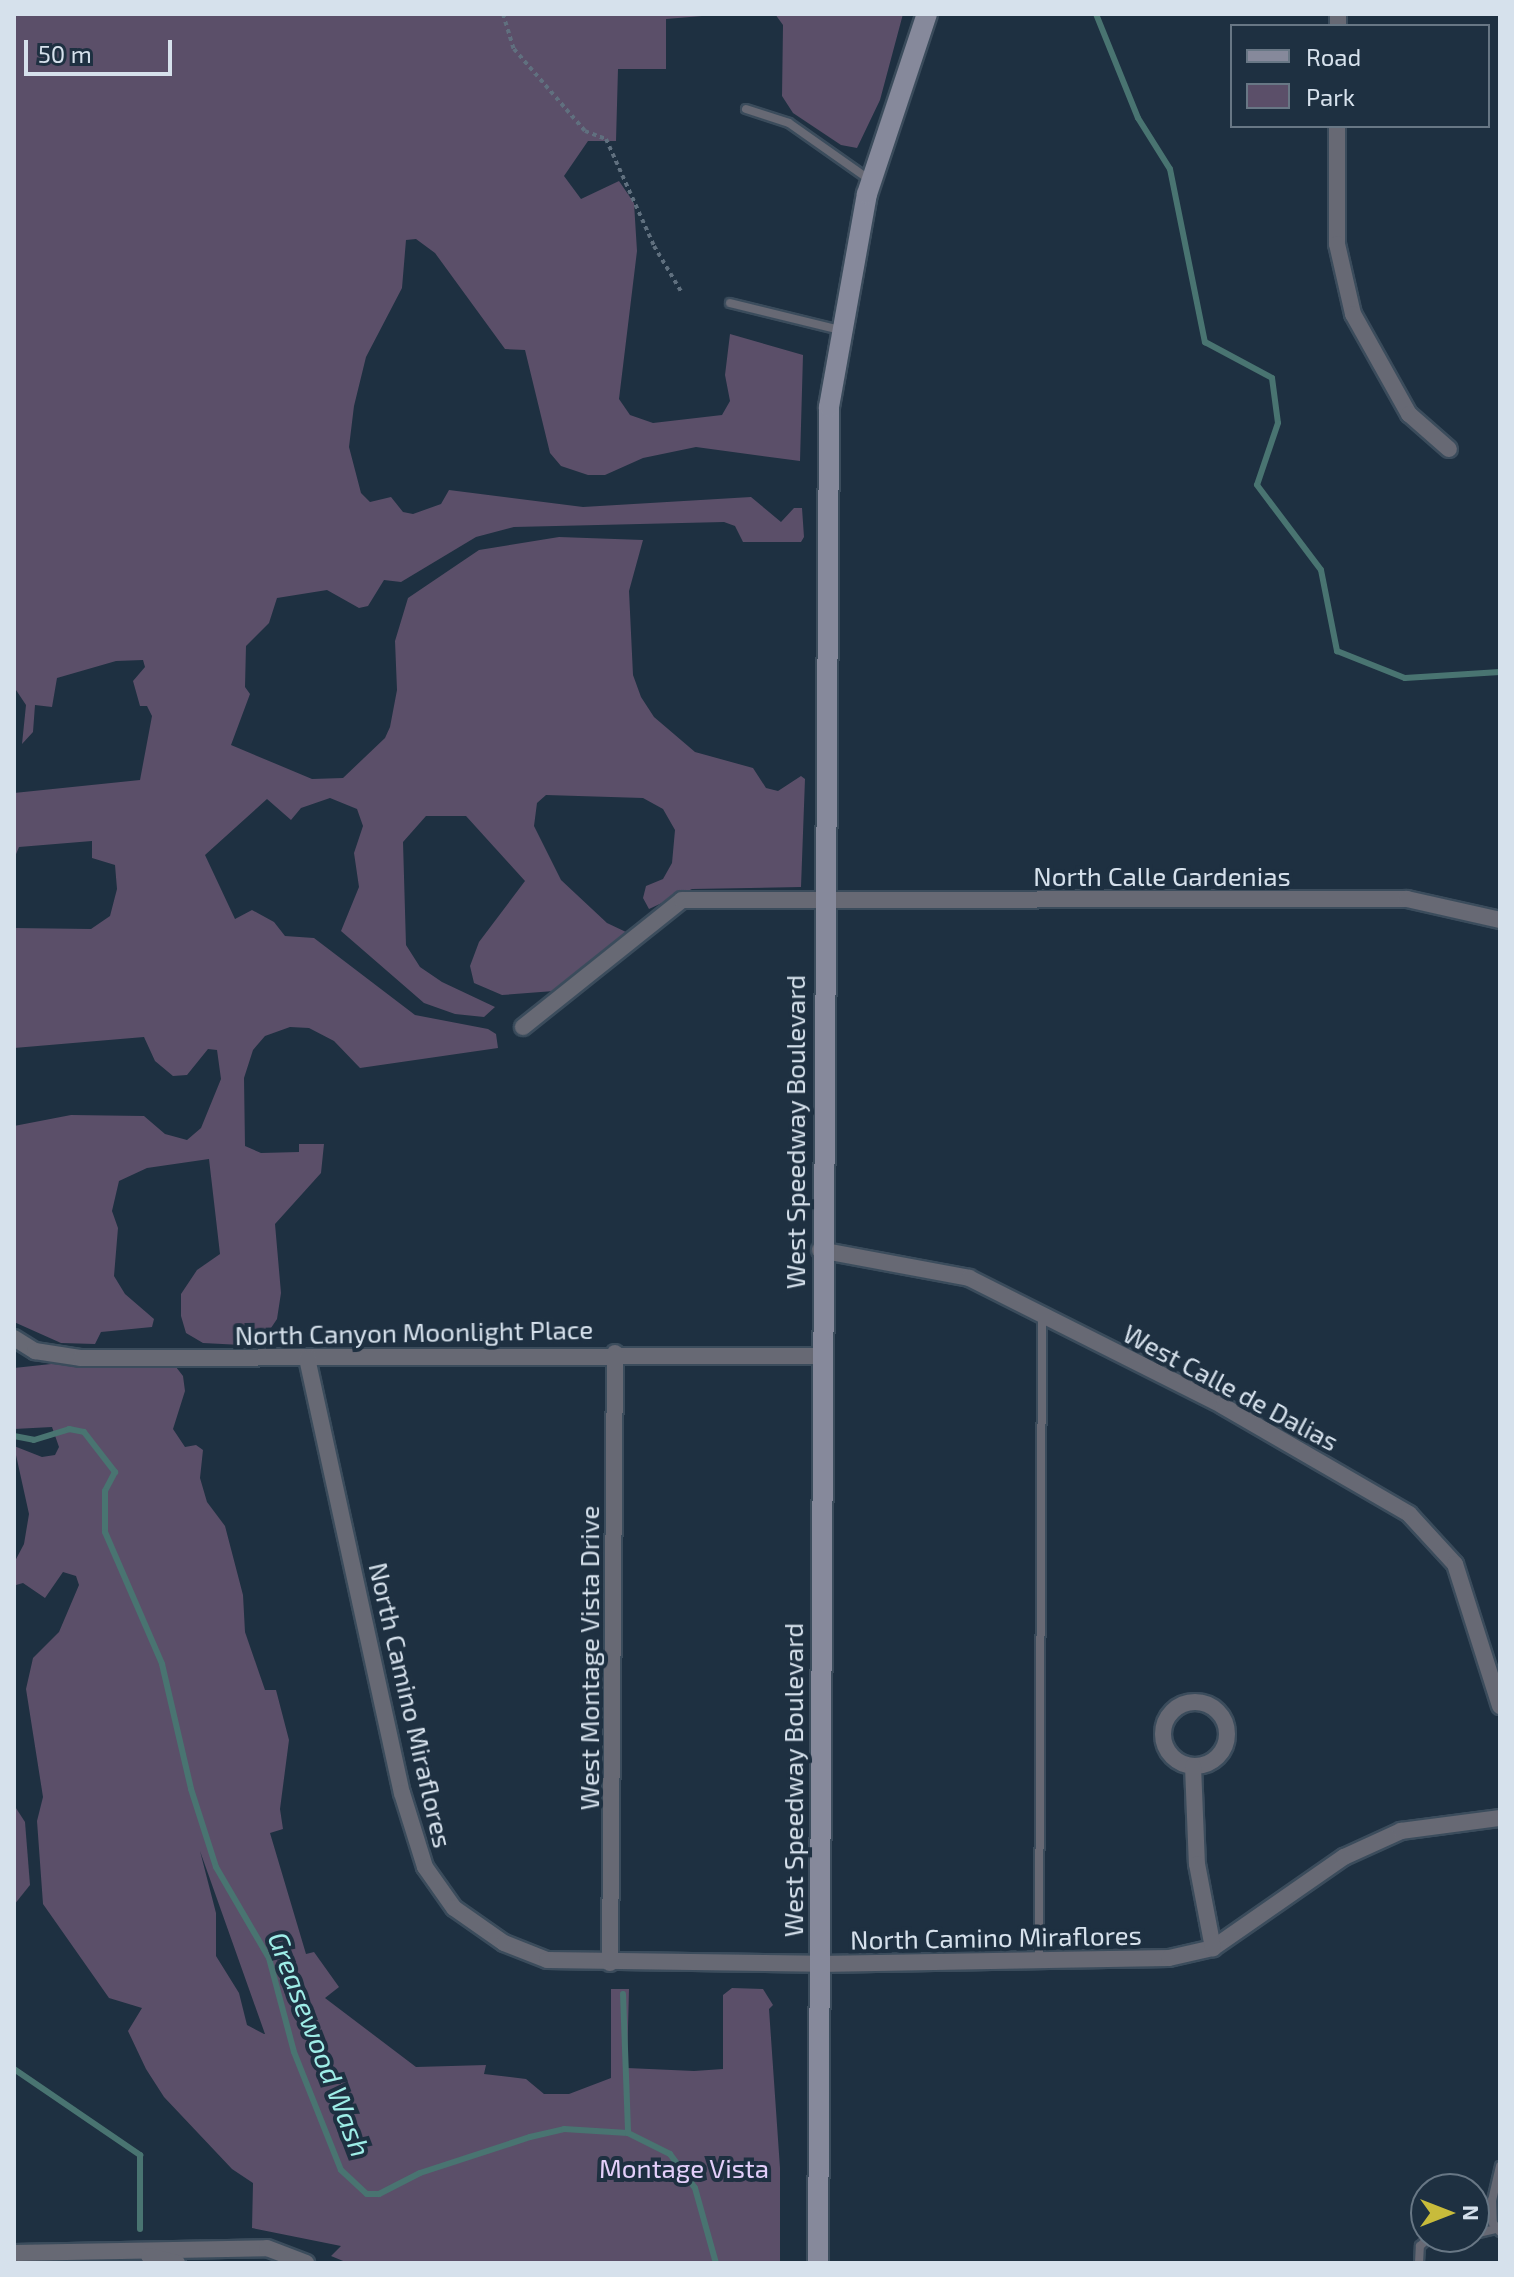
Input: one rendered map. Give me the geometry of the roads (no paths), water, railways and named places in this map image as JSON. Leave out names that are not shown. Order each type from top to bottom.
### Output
[{"type":"main road","name":"West Speedway Boulevard","points":[[818,2263],[822,900],[829,407],[840,330],[871,180],[927,14]]},
{"type":"street","points":[[1337,128],[1337,244],[1353,314],[1409,414],[1449,449]]},
{"type":"street","name":"North Calle Gardenias","points":[[523,1027],[682,900],[1407,899],[1500,920]]},
{"type":"street","name":"West Calle de Dalias","points":[[820,1250],[969,1278],[1223,1406],[1426,1528],[1455,1564],[1500,1706]]},
{"type":"street","name":"North Canyon Moonlight Place","points":[[14,1338],[35,1351],[81,1358],[615,1353],[820,1356]]},
{"type":"street","name":"West Montage Vista Drive","points":[[610,1963],[615,1353]]},
{"type":"street","name":"North Camino Miraflores","points":[[307,1358],[402,1793],[425,1867],[454,1908],[504,1943],[547,1960],[819,1964],[1169,1958],[1213,1948],[1344,1857],[1387,1837],[1465,1819],[1500,1818]]},
{"type":"street","points":[[1193,1766],[1197,1864],[1213,1948]]},
{"type":"street","points":[[253,2263],[267,2248]]},
{"type":"street","points":[[14,2253],[267,2248],[306,2263]]},
{"type":"street","points":[[128,2251],[177,2263]]},
{"type":"lane","points":[[746,109],[789,123],[871,180]]},
{"type":"lane","points":[[730,303],[840,330]]},
{"type":"lane","points":[[1039,1960],[1042,1314]]},
{"type":"lane","points":[[1498,2230],[1492,2200],[1500,2166]]},
{"type":"waterway","points":[[1096,14],[1138,118],[1170,169],[1205,342],[1272,378],[1278,423],[1257,485],[1321,570],[1337,651],[1405,678],[1500,672]]},
{"type":"waterway","name":"Greasewood Wash","points":[[14,1436],[34,1440],[69,1429],[84,1432],[115,1472],[105,1491],[105,1532],[162,1664],[191,1789],[216,1867],[269,1958],[294,2052],[341,2170],[367,2194],[379,2194],[420,2173],[530,2137],[564,2129],[628,2133],[670,2154],[695,2188],[716,2263]]},
{"type":"waterway","points":[[623,1994],[628,2133]]},
{"type":"waterway","points":[[14,2069],[140,2155],[140,2229]]},
{"type":"park label","name":"Montage Vista","points":[[684,2168]]}]
